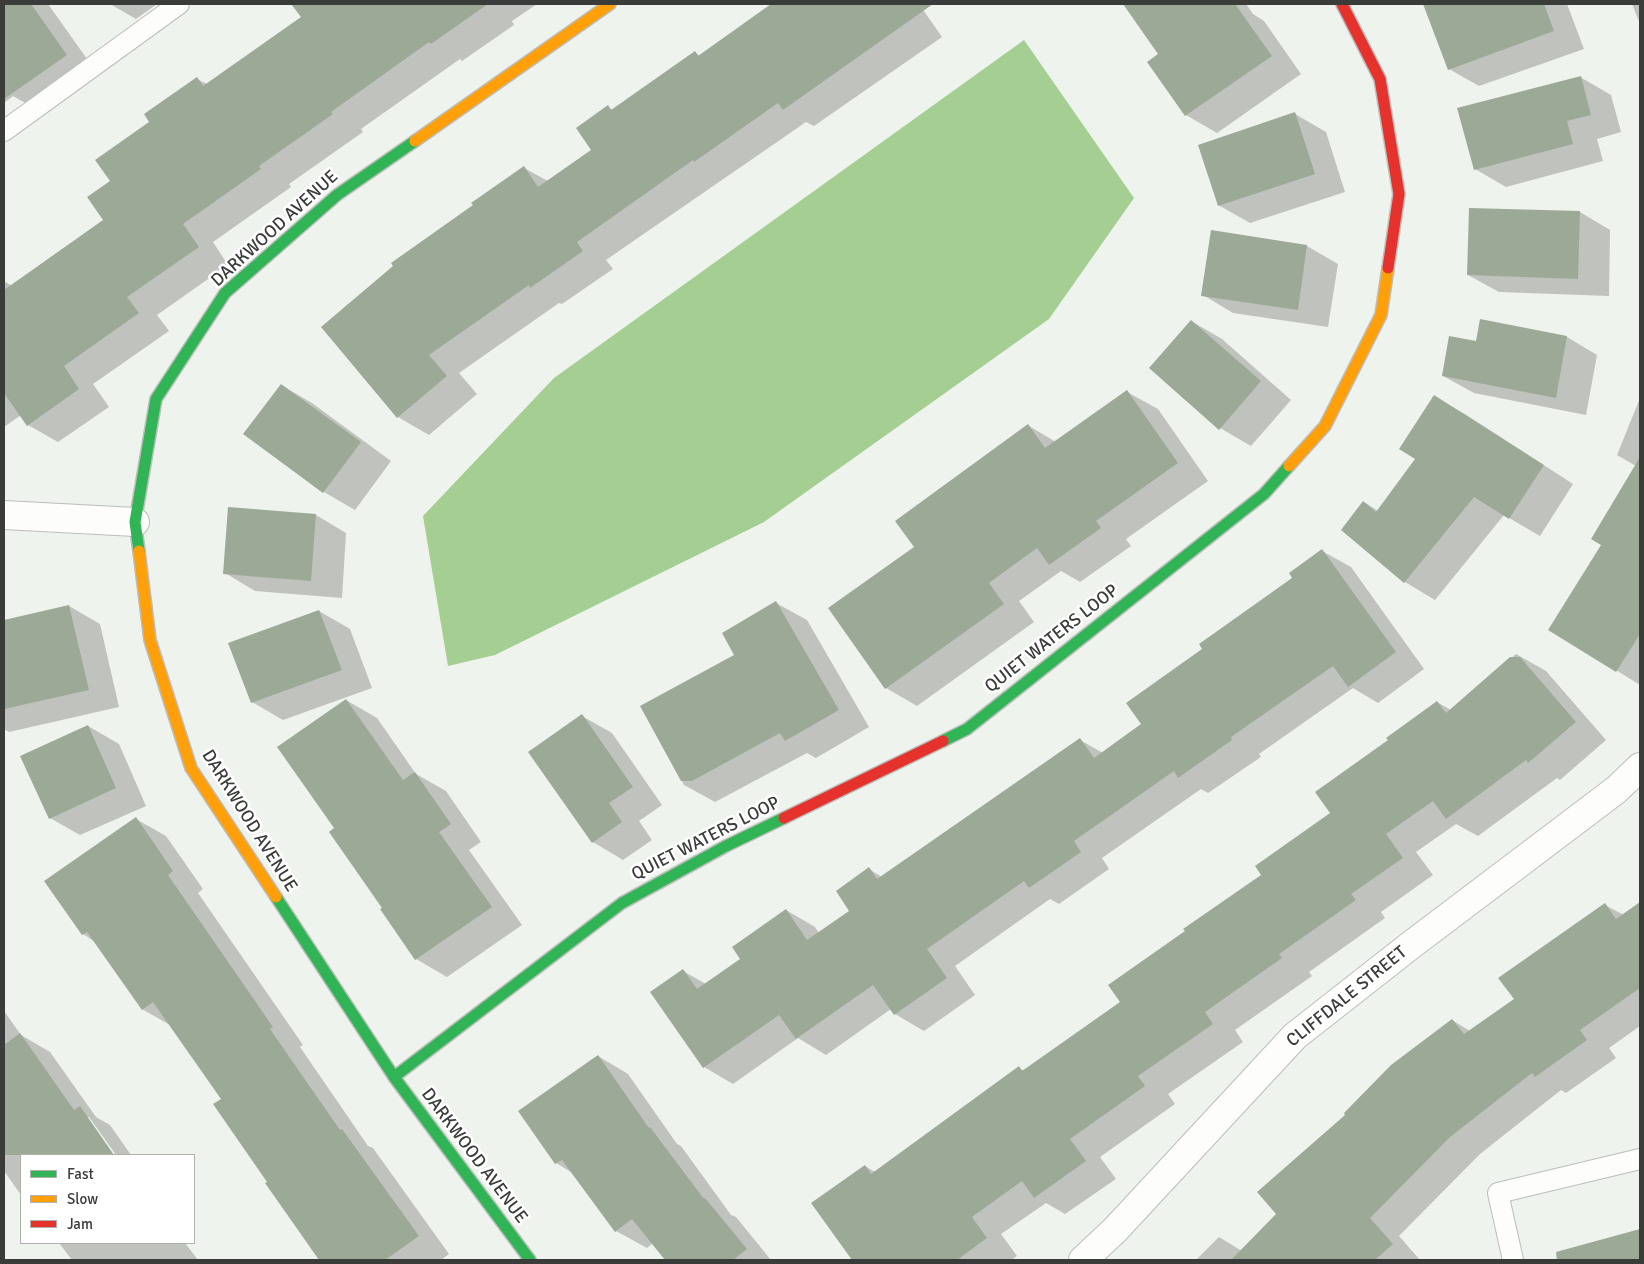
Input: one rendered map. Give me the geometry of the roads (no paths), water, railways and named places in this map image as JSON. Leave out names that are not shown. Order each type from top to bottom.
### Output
[{"type":"street","name":"DARKWOOD AVENUE","points":[[530,1260],[394,1077],[191,768],[150,640],[134,522],[156,399],[226,293],[336,195],[610,4]]},
{"type":"street","name":"QUIET WATERS LOOP","points":[[394,1077],[622,903],[726,846],[967,729],[1264,494],[1325,426],[1381,315],[1399,194],[1380,78],[1342,4]]},
{"type":"street","points":[[4,515],[134,522]]},
{"type":"street","name":"CLIFFDALE STREET","points":[[1083,1260],[1115,1230],[1296,1036],[1411,945],[1616,790],[1640,767]]},
{"type":"lane","points":[[4,131],[180,4]]},
{"type":"lane","points":[[1513,1260],[1498,1193],[1640,1159]]}]
